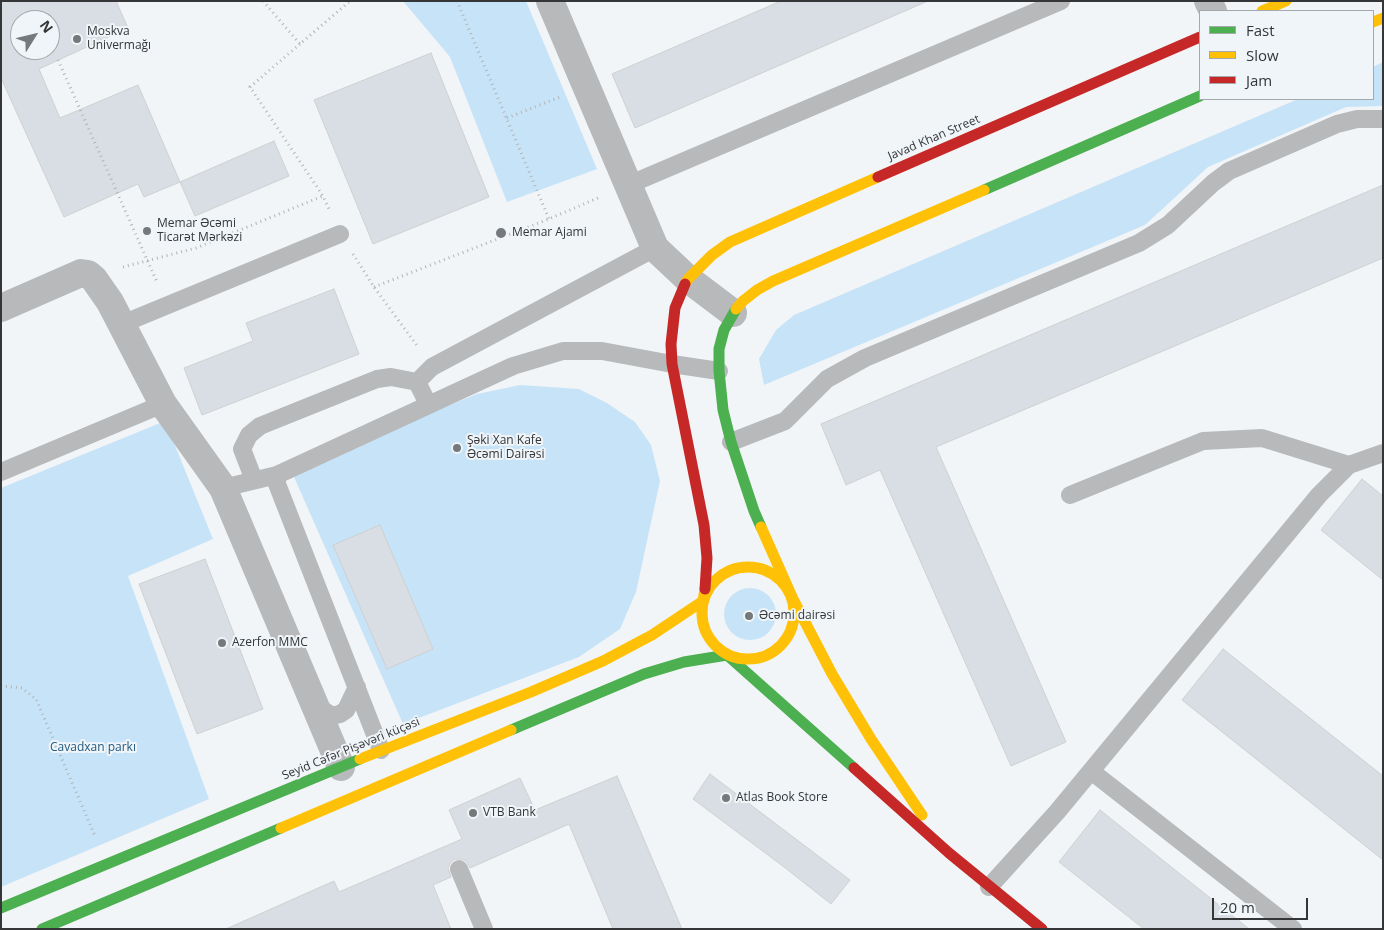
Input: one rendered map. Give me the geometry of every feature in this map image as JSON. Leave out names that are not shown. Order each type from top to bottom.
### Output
[{"type":"street","points":[[550,1],[656,248],[688,279],[732,313]]},
{"type":"street","points":[[1264,10],[1286,1]]},
{"type":"street","name":"Javad Khan Street","points":[[703,601],[707,558],[704,525],[672,364],[671,344],[675,308],[688,279],[712,255],[730,242],[1199,37]]},
{"type":"street","points":[[42,929],[644,674],[684,662],[727,655],[742,660],[757,659],[772,654],[784,643],[792,630],[795,614],[793,599],[754,511],[731,442],[723,410],[718,371],[719,349],[724,330],[732,313],[750,296],[773,281],[1199,96]]},
{"type":"street","points":[[1,308],[81,273],[88,274],[94,279],[110,302],[163,404],[223,488],[340,767]]},
{"type":"street","points":[[949,852],[871,739],[832,674],[786,586],[775,575],[762,568],[747,566],[732,569],[719,576],[709,587],[703,601],[701,613],[703,626],[708,637],[716,647],[727,655],[949,852],[989,887],[1042,929]]},
{"type":"street","name":"Seyid Cəfər Pişəvəri küçəsi","points":[[1,908],[381,750],[531,692],[603,661],[646,639],[703,601]]},
{"type":"lane","points":[[628,185],[1061,1]]},
{"type":"lane","points":[[731,442],[785,421],[827,379],[865,358],[1139,243],[1168,225],[1212,183],[1229,171],[1337,124],[1357,119],[1383,119]]},
{"type":"lane","points":[[122,324],[340,234]]},
{"type":"lane","points":[[417,382],[432,367],[656,248]]},
{"type":"lane","points":[[223,488],[277,475],[513,366],[563,351],[602,351],[718,371]]},
{"type":"lane","points":[[254,480],[242,449],[249,435],[260,426],[377,379],[391,377],[417,382]]},
{"type":"lane","points":[[417,382],[428,404]]},
{"type":"lane","points":[[1,472],[163,404]]},
{"type":"lane","points":[[1070,495],[1203,441],[1262,438],[1349,465]]},
{"type":"lane","points":[[989,887],[1057,812],[1318,495],[1349,465],[1383,453]]},
{"type":"lane","points":[[277,475],[277,484],[358,687],[381,750]]},
{"type":"lane","points":[[314,704],[332,716],[340,714],[346,710],[358,687]]},
{"type":"lane","points":[[1091,771],[1293,929]]},
{"type":"lane","points":[[459,869],[484,929]]},
{"type":"path","points":[[263,1],[300,44]]},
{"type":"path","points":[[350,1],[250,87],[323,196],[340,234],[374,287],[432,367]]},
{"type":"path","points":[[457,1],[549,219]]},
{"type":"path","points":[[58,60],[167,305]]},
{"type":"path","points":[[507,118],[586,87]]},
{"type":"path","points":[[374,287],[549,219],[628,185]]},
{"type":"path","points":[[88,274],[147,262],[196,248],[323,196]]},
{"type":"path","points":[[1,686],[22,688],[36,699],[107,864]]},
{"type":"green space","points":[[403,1],[526,1],[597,169],[507,202],[450,57]]},
{"type":"green space","points":[[1383,62],[1383,106],[1346,107],[1208,167],[1145,225],[764,385],[759,359],[776,330],[794,315],[1296,100],[1374,100],[1374,66]]},
{"type":"green space","points":[[520,385],[579,389],[607,403],[635,422],[651,445],[660,481],[636,592],[620,629],[579,657],[403,724],[294,477],[440,409],[477,394]]},
{"type":"green space","name":"Cavadxan parkı","points":[[165,421],[213,539],[128,576],[209,799],[1,887],[1,488]]},
{"type":"green space","name":"Əcəmi dairəsi","points":[[745,588],[755,588],[764,592],[772,600],[776,614],[772,628],[764,636],[755,640],[745,640],[736,636],[728,628],[724,619],[724,609],[728,600],[736,592]]},
{"type":"building","points":[[1,1],[116,1],[128,28],[60,59],[60,10],[10,10],[10,60],[59,60],[39,69],[60,118],[138,85],[180,182],[144,197],[138,184],[64,217],[1,78]]},
{"type":"building","points":[[781,1],[928,1],[635,128],[612,74]]},
{"type":"building","points":[[431,53],[489,197],[373,244],[314,100]]},
{"type":"building","points":[[274,141],[289,176],[195,216],[180,182]]},
{"type":"building","points":[[1383,185],[1383,258],[936,447],[1066,742],[1011,766],[880,470],[846,485],[821,424]]},
{"type":"building","points":[[334,289],[359,354],[202,415],[184,368],[253,341],[246,323]]},
{"type":"building","points":[[1362,479],[1383,496],[1383,580],[1321,530]]},
{"type":"building","points":[[380,525],[433,649],[387,669],[333,545]]},
{"type":"building","points":[[205,559],[263,709],[197,734],[139,584]]},
{"type":"building","points":[[1223,649],[1383,776],[1383,860],[1182,700]]},
{"type":"building","points":[[710,774],[850,880],[831,904],[693,799]]},
{"type":"building","points":[[617,776],[682,929],[613,929],[569,824],[470,868],[466,861],[461,859],[455,859],[451,862],[448,868],[451,877],[433,885],[451,929],[226,929],[334,881],[339,892],[462,839],[449,810],[520,778],[535,810]]},
{"type":"building","points":[[1100,810],[1249,929],[1144,929],[1059,862]]},
{"type":"traffic: fast","points":[[984,190],[1199,96]]},
{"type":"traffic: fast","points":[[736,309],[724,330],[719,349],[723,410],[731,442],[761,527]]},
{"type":"traffic: fast","points":[[511,730],[644,674],[684,662],[727,655],[854,768]]},
{"type":"traffic: fast","points":[[1,908],[360,759]]},
{"type":"traffic: fast","points":[[42,929],[281,828]]},
{"type":"traffic: slow","points":[[1264,10],[1286,1]]},
{"type":"traffic: slow","points":[[1374,22],[1383,18]]},
{"type":"traffic: slow","points":[[685,284],[712,255],[730,242],[878,177]]},
{"type":"traffic: slow","points":[[736,309],[757,290],[773,281],[984,190]]},
{"type":"traffic: slow","points":[[761,527],[793,599],[832,674],[871,739],[922,815]]},
{"type":"traffic: slow","points":[[739,567],[757,567],[774,574],[787,587],[794,604],[794,613],[794,622],[787,639],[774,652],[757,659],[739,659],[722,652],[709,639],[702,622],[702,604],[709,587],[722,574],[739,567]]},
{"type":"traffic: slow","points":[[360,759],[531,692],[603,661],[652,635],[703,601],[705,589]]},
{"type":"traffic: slow","points":[[281,828],[511,730]]},
{"type":"traffic: jam","points":[[878,177],[1199,37]]},
{"type":"traffic: jam","points":[[685,284],[675,308],[671,344],[672,364],[704,525],[707,558],[705,589]]},
{"type":"traffic: jam","points":[[854,768],[949,853],[1042,929]]},
{"type":"place","name":"Moskva Univermağı","points":[[77,39]]},
{"type":"place","name":"Memar Əcəmi Ticarət Mərkəzi","points":[[147,231]]},
{"type":"place","name":"Memar Ajami","points":[[501,233]]},
{"type":"place","name":"Şəki Xan Kafe Əcəmi Dairəsi","points":[[457,448]]},
{"type":"place","name":"Əcəmi dairəsi","points":[[749,616]]},
{"type":"place","name":"Azerfon MMC","points":[[222,643]]},
{"type":"place","name":"Atlas Book Store","points":[[726,798]]},
{"type":"place","name":"VTB Bank","points":[[473,813]]}]
